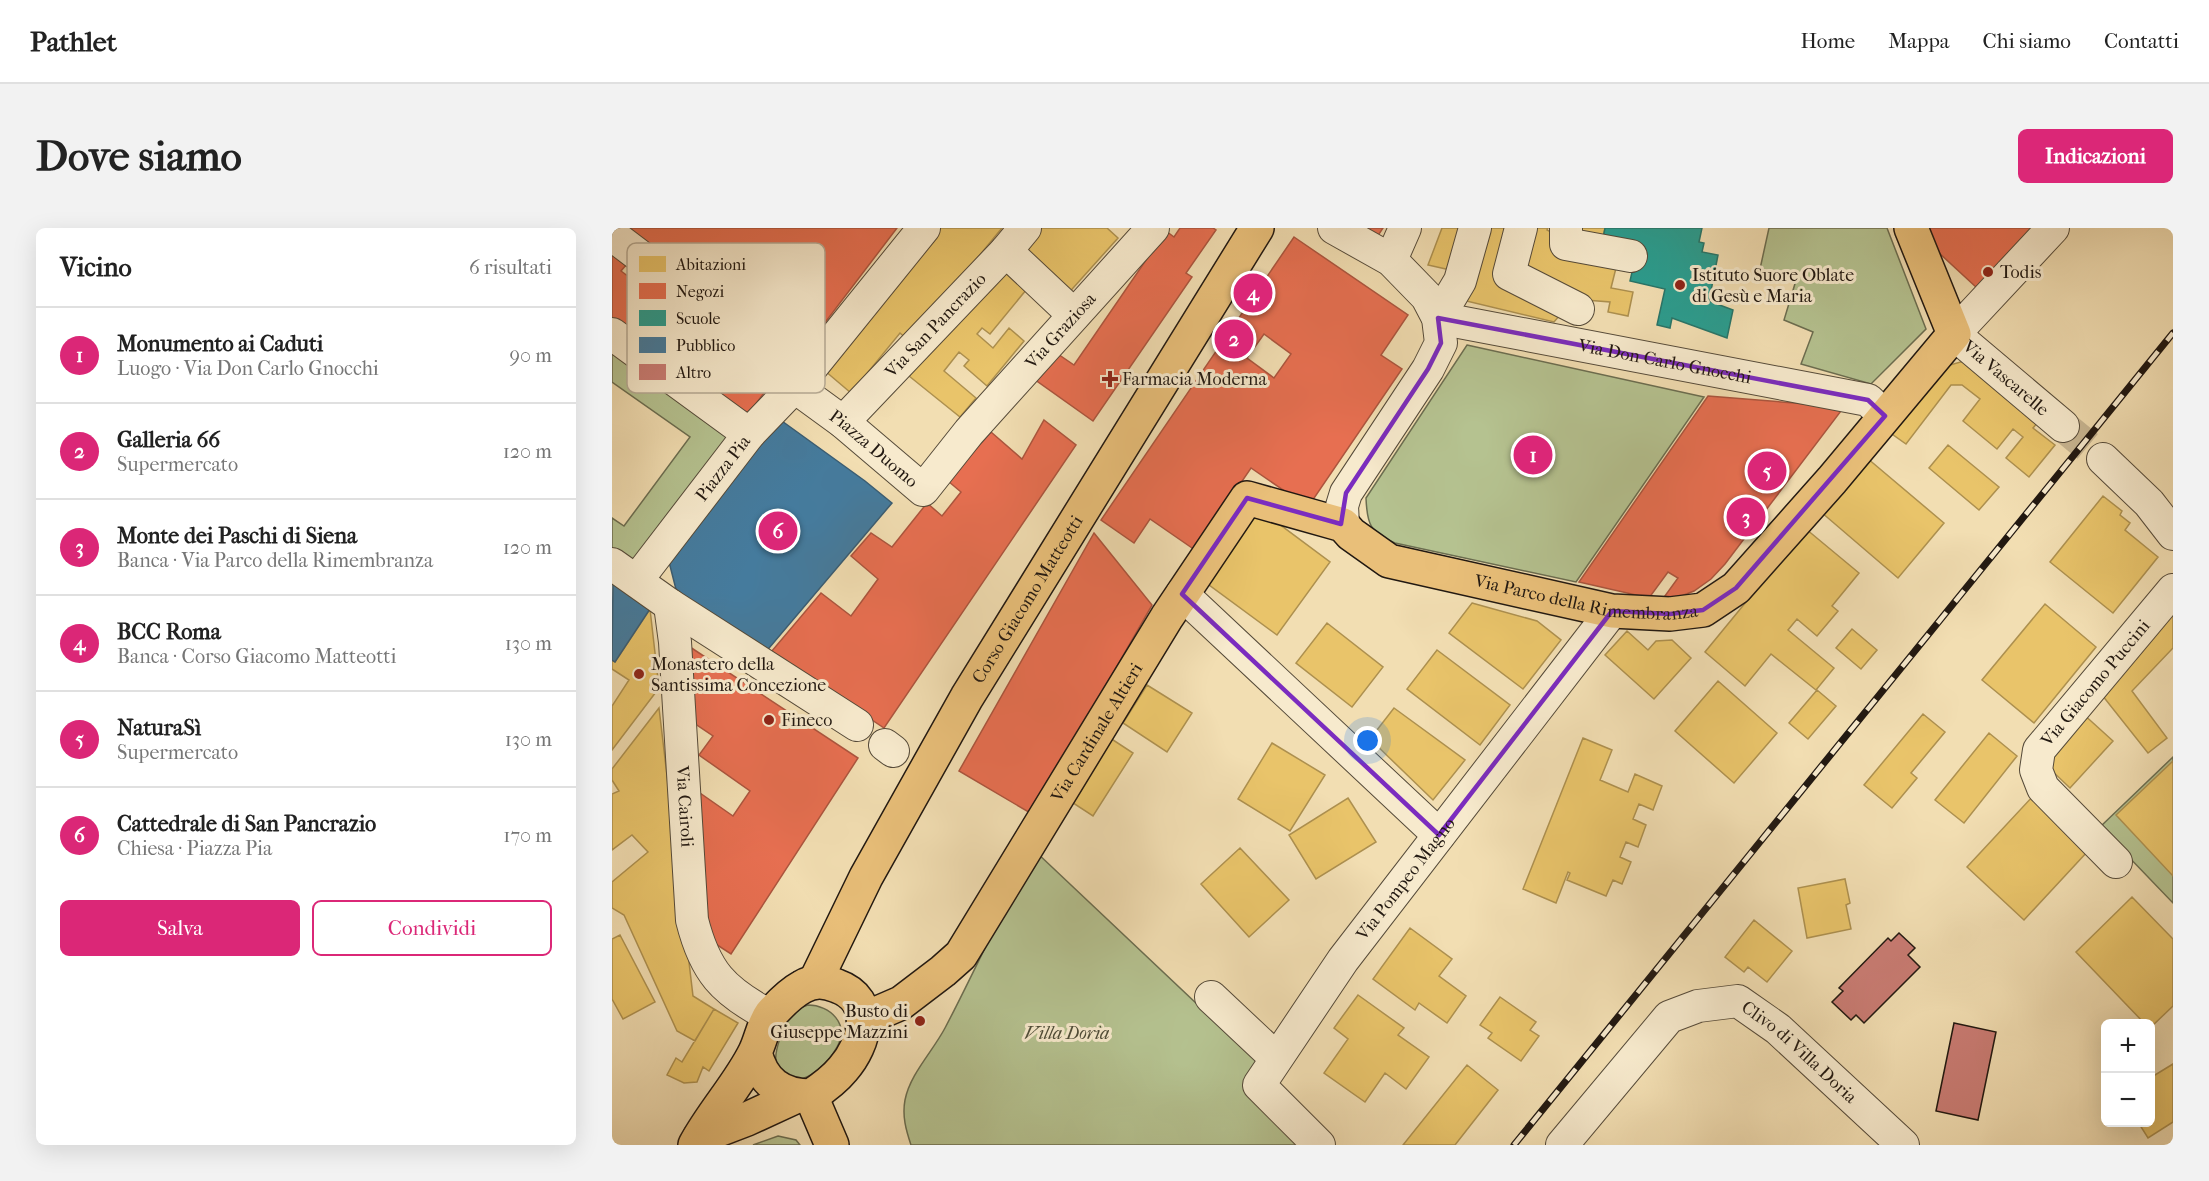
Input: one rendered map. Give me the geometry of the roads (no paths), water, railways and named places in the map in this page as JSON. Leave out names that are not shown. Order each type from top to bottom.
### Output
[{"type":"main road","name":"Corso Giacomo Matteotti","points":[[815,982],[866,877],[967,697],[1257,228]]},
{"type":"main road","name":"Via Vascarelle","points":[[1911,228],[1954,334]]},
{"type":"main road","name":"Via Parco della Rimembranza","points":[[1343,525],[1351,534],[1389,561],[1612,610],[1670,614],[1703,610],[1736,588],[1954,334]]},
{"type":"main road","name":"Via Cardinale Altieri","points":[[864,1019],[901,1003],[944,971],[961,955],[1024,848],[1182,594],[1247,498],[1343,525]]},
{"type":"main road","points":[[815,982],[829,983],[856,996],[864,1019],[860,1040],[852,1058],[832,1081],[804,1096],[698,1141],[755,1052],[770,1016],[789,996],[815,982]]},
{"type":"main road","points":[[755,1052],[760,1067],[772,1084],[781,1090],[804,1096],[832,1145]]},
{"type":"street","points":[[825,350],[924,228]]},
{"type":"street","name":"Via Graziosa","points":[[969,432],[1153,228]]},
{"type":"street","points":[[1334,228],[1390,260],[1427,297],[1438,318],[1441,343],[1428,369],[1346,493],[1342,506],[1343,525]]},
{"type":"street","points":[[1390,260],[1405,228]]},
{"type":"street","points":[[1438,318],[1460,281],[1475,228]]},
{"type":"street","points":[[1521,228],[1509,274],[1578,309]]},
{"type":"street","points":[[1566,228],[1566,244],[1631,256]]},
{"type":"street","points":[[1954,334],[2052,228]]},
{"type":"street","name":"Piazza Duomo","points":[[612,235],[627,247]]},
{"type":"street","points":[[1015,239],[1074,315]]},
{"type":"street","name":"Via San Pancrazio","points":[[843,422],[1015,239]]},
{"type":"street","name":"Via Don Carlo Gnocchi","points":[[1438,318],[1868,400],[1885,416]]},
{"type":"street","name":"Piazza Pia","points":[[612,334],[627,345]]},
{"type":"street","name":"Via Vascarelle","points":[[1954,334],[2063,426]]},
{"type":"street","name":"Piazza Pia","points":[[624,572],[749,434],[693,393]]},
{"type":"street","points":[[749,434],[788,393]]},
{"type":"street","name":"Piazza Duomo","points":[[810,393],[923,490],[969,432]]},
{"type":"street","points":[[2103,459],[2170,520]]},
{"type":"street","points":[[624,572],[857,725]]},
{"type":"street","name":"Via Giacomo Puccini","points":[[2116,862],[2043,788],[2036,770],[2039,750],[2173,590]]},
{"type":"street","points":[[1182,594],[1439,835]]},
{"type":"street","name":"Via Cairoli","points":[[670,604],[675,642],[692,920],[698,943],[718,980],[743,1001],[770,1016]]},
{"type":"street","name":"Via Pompeo Magno","points":[[1319,1145],[1259,1085],[1343,960],[1612,610]]},
{"type":"street","points":[[1211,997],[1276,1058]]},
{"type":"street","name":"Clivo di Villa Doria","points":[[1562,1145],[1669,1017],[1698,1006],[1738,1001],[1778,1029],[1903,1145]]},
{"type":"tunnel","points":[[2063,426],[2103,459]]},
{"type":"railway","points":[[1514,1145],[2173,333]]},
{"type":"place","name":"Todis","points":[[1988,272]]},
{"type":"place","name":"Istituto Suore Oblate di Gesù e Maria","points":[[1680,285]]},
{"type":"place","name":"BCC Roma","points":[[1253,293]]},
{"type":"place","name":"Galleria 66","points":[[1234,339]]},
{"type":"place","name":"Farmacia Moderna","points":[[1110,379]]},
{"type":"place","name":"Monumento ai Caduti","points":[[1533,455]]},
{"type":"place","name":"NaturaSì","points":[[1767,471]]},
{"type":"place","name":"Monte dei Paschi di Siena","points":[[1746,517]]},
{"type":"place","name":"Cattedrale di San Pancrazio","points":[[778,531]]},
{"type":"place","name":"Monastero della Santissima Concezione","points":[[639,674]]},
{"type":"place","name":"Fineco","points":[[769,720]]},
{"type":"place","name":"Busto di Giuseppe Mazzini","points":[[920,1021]]},
{"type":"park label","name":"Villa Doria","points":[[1067,1033]]}]
